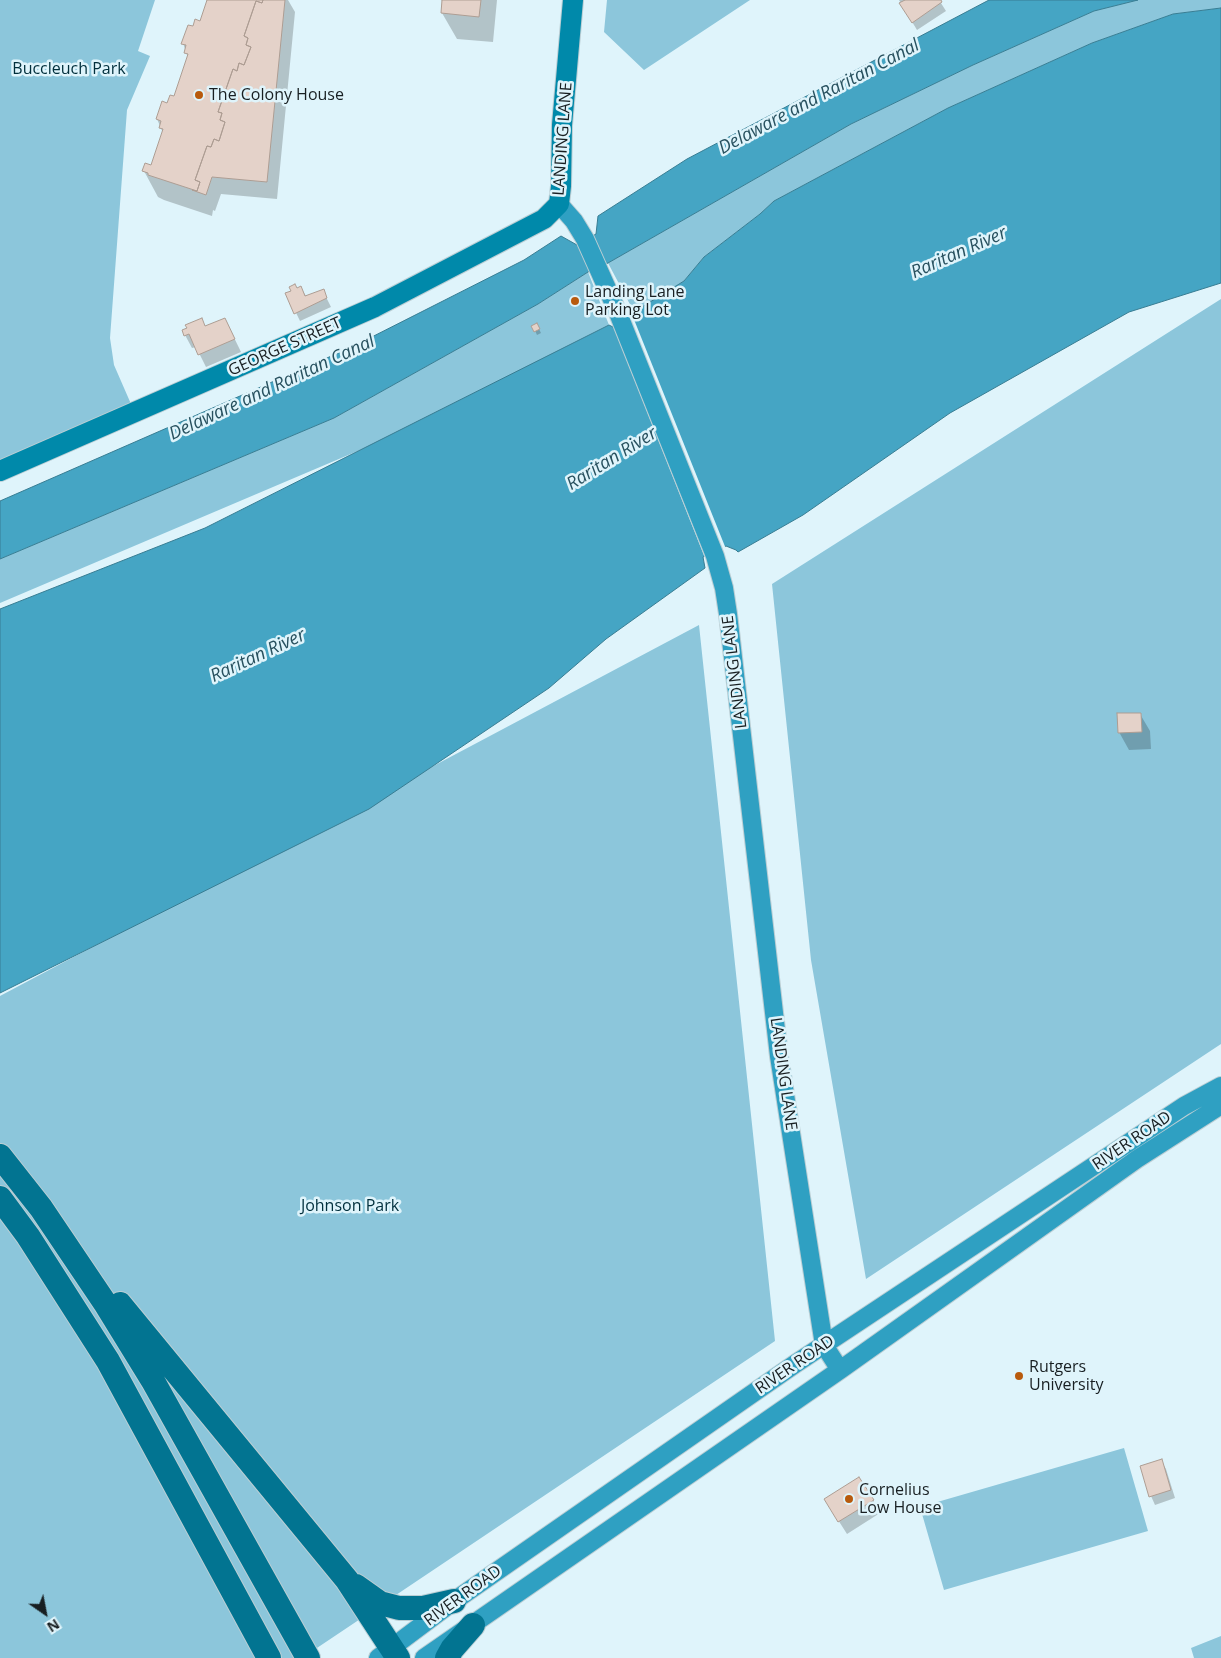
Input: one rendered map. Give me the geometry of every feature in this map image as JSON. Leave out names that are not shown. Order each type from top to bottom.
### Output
[{"type":"highway","points":[[0,1156],[109,1300],[347,1580],[389,1655]]},
{"type":"highway","points":[[0,1198],[28,1236],[108,1361],[269,1658]]},
{"type":"highway","points":[[109,1300],[308,1658]]},
{"type":"highway","points":[[347,1580],[380,1603],[399,1608],[422,1608],[454,1601]]},
{"type":"highway","points":[[447,1658],[452,1649],[473,1625]]},
{"type":"main road","name":"LANDING LANE","points":[[573,0],[562,125],[559,204],[574,221],[585,238],[618,313],[715,556],[724,588],[780,1056],[824,1345],[840,1370]]},
{"type":"main road","name":"GEORGE STREET","points":[[0,471],[375,307],[544,219],[559,204]]},
{"type":"main road","name":"RIVER ROAD","points":[[389,1655],[454,1601],[824,1345],[1184,1106],[1221,1086]]},
{"type":"main road","name":"RIVER ROAD","points":[[424,1658],[840,1370],[1137,1159],[1221,1105]]},
{"type":"green space","name":"Buccleuch Park","points":[[0,0],[155,0],[138,51],[150,56],[127,110],[110,338],[114,365],[131,404],[0,460]]},
{"type":"green space","points":[[607,0],[750,0],[644,70],[604,32]]},
{"type":"green space","points":[[1138,0],[1221,0],[1221,8],[1173,14],[1092,43],[948,108],[774,201],[704,257],[684,281],[634,312],[608,263],[851,124],[973,65],[1094,11]]},
{"type":"green space","points":[[588,272],[609,325],[393,436],[0,603],[0,559],[334,418],[538,304]]},
{"type":"green space","points":[[1221,299],[1221,1044],[866,1279],[811,960],[772,584]]},
{"type":"green space","name":"Johnson Park","points":[[699,625],[775,1341],[302,1658],[0,1658],[0,996]]},
{"type":"green space","points":[[1124,1448],[1148,1531],[944,1590],[920,1507]]},
{"type":"green space","points":[[1221,1636],[1221,1658],[1194,1658],[1191,1648]]},
{"type":"water","name":"Delaware and Raritan Canal","points":[[989,0],[1138,0],[1094,11],[973,65],[851,124],[608,263],[588,272],[538,304],[334,418],[0,559],[0,501],[352,347],[524,260],[561,236],[577,245],[596,234],[598,216],[687,159]]},
{"type":"water","name":"Raritan River","points":[[1221,8],[1221,283],[1129,312],[950,413],[803,515],[738,552],[726,546],[703,557],[705,568],[606,639],[549,688],[369,809],[0,993],[0,609],[205,528],[609,325],[619,330],[634,322],[634,312],[684,281],[704,257],[774,201],[948,108],[1092,43],[1173,14]]},
{"type":"pier","points":[[631,312],[726,549],[705,558],[612,323],[619,327],[632,321]]},
{"type":"building","name":"The Colony House","points":[[207,0],[263,0],[262,3],[256,1],[244,36],[248,38],[246,45],[251,47],[244,65],[239,63],[237,71],[233,69],[218,112],[222,113],[220,120],[225,122],[219,141],[214,139],[211,147],[207,146],[195,180],[200,182],[197,191],[148,175],[148,173],[142,171],[145,163],[151,165],[163,129],[159,128],[161,121],[156,119],[162,101],[167,103],[170,95],[174,96],[188,54],[184,53],[186,45],[181,44],[188,25],[193,26],[195,19],[200,21]]},
{"type":"building","points":[[263,0],[285,0],[267,182],[212,177],[206,195],[192,190],[197,191],[200,182],[195,180],[207,146],[211,147],[214,139],[219,141],[225,122],[220,120],[222,113],[218,112],[233,69],[237,71],[239,63],[244,65],[251,47],[246,45],[248,38],[244,36],[256,1],[262,3]]},
{"type":"building","points":[[442,0],[481,0],[479,17],[441,13]]},
{"type":"building","points":[[905,0],[941,0],[942,2],[912,23],[899,3]]},
{"type":"building","points":[[295,284],[297,288],[301,286],[305,296],[324,289],[327,298],[294,314],[285,293],[291,291],[289,287]]},
{"type":"building","points":[[202,318],[205,326],[225,318],[235,339],[198,355],[189,334],[184,336],[182,330],[187,328],[185,325]]},
{"type":"building","points":[[537,323],[540,329],[534,332],[531,326]]},
{"type":"building","points":[[1117,713],[1141,713],[1142,732],[1118,733]]},
{"type":"building","points":[[1162,1459],[1171,1490],[1149,1497],[1140,1466]]},
{"type":"building","name":"Cornelius Low House","points":[[859,1477],[874,1500],[838,1522],[824,1499]]},
{"type":"place","name":"The Colony House","points":[[199,95]]},
{"type":"place","name":"Landing Lane Parking Lot","points":[[575,301]]},
{"type":"place","name":"Rutgers University","points":[[1019,1376]]},
{"type":"place","name":"Cornelius Low House","points":[[849,1499]]}]
